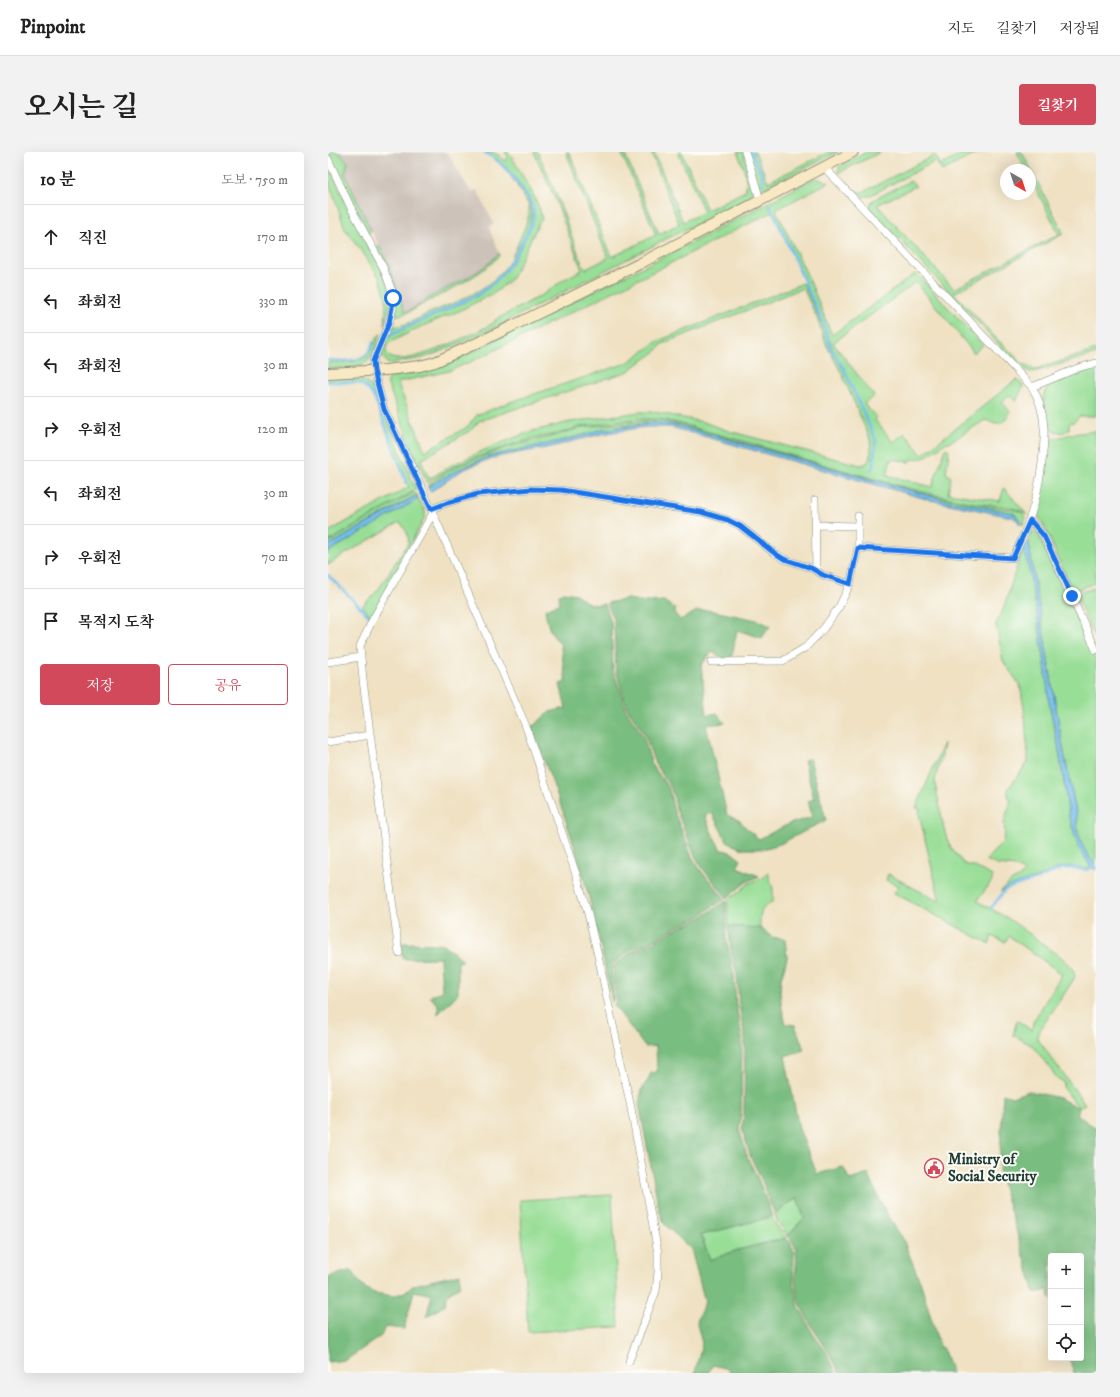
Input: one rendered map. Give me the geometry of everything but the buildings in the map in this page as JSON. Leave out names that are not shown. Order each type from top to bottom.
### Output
[{"type":"main road","points":[[328,373],[374,371],[420,366],[435,362],[639,264],[853,152]]},
{"type":"street","points":[[745,152],[760,200]]},
{"type":"street","points":[[328,159],[351,208],[383,267],[392,291],[392,308],[389,323],[373,361],[374,371],[384,409],[432,511],[524,724],[587,910],[636,1129],[658,1253],[656,1291],[629,1361]]},
{"type":"street","points":[[824,167],[1032,387],[1042,412],[1045,431],[1045,443],[1036,501],[1030,520],[1013,558],[858,548]]},
{"type":"street","points":[[1032,387],[1078,368],[1096,364]]},
{"type":"street","points":[[399,953],[363,680],[360,646],[373,619],[432,511],[447,503],[478,494],[531,489],[561,490],[591,494],[701,512],[728,520],[740,526],[784,559],[850,584]]},
{"type":"street","points":[[815,500],[816,570]]},
{"type":"street","points":[[711,662],[783,661],[806,647],[824,628],[839,607],[850,584],[858,548],[858,516]]},
{"type":"street","points":[[1030,520],[1044,536],[1096,650]]},
{"type":"street","points":[[816,525],[858,526]]},
{"type":"street","points":[[328,662],[361,657]]},
{"type":"street","points":[[328,742],[370,735]]},
{"type":"shaded area","points":[[338,152],[447,152],[471,192],[477,190],[494,224],[489,227],[499,253],[485,267],[405,313],[390,268],[346,179],[345,170],[348,162]]},
{"type":"green space","points":[[328,152],[338,152],[348,162],[345,174],[371,231],[368,233]]},
{"type":"green space","points":[[485,152],[494,152],[506,161],[508,157],[505,152],[509,152],[533,194],[540,210],[542,220],[539,223],[512,278],[496,292],[459,311],[420,327],[389,343],[386,348],[386,353],[394,359],[406,359],[422,355],[473,334],[494,323],[495,320],[544,294],[563,280],[582,270],[556,201],[534,152],[538,152],[557,196],[582,264],[586,269],[608,258],[566,152],[569,152],[612,257],[656,235],[621,152],[624,152],[659,234],[679,224],[651,152],[654,152],[683,222],[704,212],[678,152],[682,152],[707,210],[745,191],[746,176],[737,152],[743,152],[753,186],[753,191],[744,201],[672,236],[492,329],[423,358],[388,364],[381,354],[387,337],[476,297],[493,285],[510,265],[530,229],[533,222],[534,210],[529,198],[505,166]]},
{"type":"green space","points":[[747,152],[751,152],[761,175],[763,185],[762,175],[752,152],[755,152],[768,182],[829,152],[839,152],[764,188],[761,188]]},
{"type":"green space","points":[[866,152],[881,152],[838,173],[839,167]]},
{"type":"green space","points":[[967,152],[980,152],[942,171],[936,161],[869,196],[859,197],[854,191],[863,192],[935,155],[941,165]]},
{"type":"green space","points":[[1017,152],[1022,152],[1028,164],[1023,164]]},
{"type":"green space","points":[[328,166],[364,240],[379,265],[388,286],[390,305],[385,324],[386,300],[384,290],[379,277],[345,229],[328,179]]},
{"type":"green space","points":[[510,175],[528,199],[532,213],[530,225],[514,259],[505,271],[493,283],[475,296],[388,335],[391,326],[408,323],[467,297],[487,285],[504,269],[511,259],[518,244],[529,215],[529,207],[526,200]]},
{"type":"green space","points":[[815,178],[829,182],[776,210],[809,279],[832,335],[916,273],[983,345],[974,353],[916,282],[833,343],[874,396],[864,404],[877,418],[875,420],[893,442],[905,433],[922,455],[1017,379],[1023,386],[1016,402],[1010,395],[1002,402],[1010,412],[1003,422],[997,423],[985,420],[950,442],[947,442],[924,458],[914,459],[909,462],[891,459],[887,475],[932,487],[945,449],[947,448],[949,451],[946,473],[951,477],[948,493],[1000,501],[1004,488],[1027,515],[1021,511],[1009,507],[948,498],[897,485],[751,443],[660,419],[636,419],[583,426],[557,434],[535,438],[472,459],[452,468],[427,483],[388,385],[387,381],[390,377],[420,372],[451,362],[693,242]],"holes":[[[770,205],[824,325],[833,350],[844,368],[876,440],[874,465],[871,470],[873,465],[875,440],[843,369],[831,351],[823,326],[803,283],[658,341],[627,363],[513,401],[477,415],[467,427],[425,451],[398,384],[399,382],[449,371],[477,359],[772,212],[769,206]],[[803,288],[817,318],[827,346],[842,374],[870,439],[871,451],[869,460],[866,464],[860,465],[732,432],[703,422],[655,412],[640,412],[570,422],[529,432],[491,447],[450,466],[429,479],[421,460],[471,430],[479,421],[629,371],[655,352],[662,344]]]},
{"type":"green space","points":[[1036,179],[1063,234],[954,293],[994,336],[1022,363],[1036,369],[1096,350],[1096,354],[1030,372],[1018,365],[869,207],[873,200],[910,181],[916,186],[877,205],[954,289],[1059,234],[1036,189]]},
{"type":"green space","points":[[379,245],[390,268],[405,312],[475,273],[492,261],[499,253],[499,256],[483,270],[466,281],[409,312],[395,315],[396,297],[394,288],[389,271],[376,247]]},
{"type":"green space","points":[[381,334],[372,356],[366,363],[355,367],[328,369],[328,362],[353,362],[364,358],[372,349],[376,339]]},
{"type":"green space","points":[[1096,369],[1096,416],[1080,416],[1073,423],[1072,422],[1069,424],[1069,429],[1064,432],[1058,432],[1050,429],[1043,403],[1044,395],[1048,388],[1062,379]]},
{"type":"green space","points":[[328,379],[356,379],[367,383],[372,387],[377,394],[416,490],[328,542],[328,532],[409,487],[377,402],[372,393],[368,388],[359,383],[328,381]]},
{"type":"green space","points":[[660,420],[682,425],[925,494],[1020,511],[1026,517],[1023,525],[1019,518],[1013,513],[945,500],[679,426],[662,424],[645,424],[609,429],[532,448],[496,455],[468,465],[428,487],[428,485],[452,469],[511,446],[583,427]]},
{"type":"green space","points":[[1096,431],[1096,582],[1080,589],[1073,589],[1037,513],[1052,439],[1072,434]]},
{"type":"green space","points":[[413,493],[417,494],[418,497],[412,497],[328,546],[328,543]]},
{"type":"green space","points":[[418,499],[425,511],[425,517],[373,614],[370,615],[362,606],[378,590],[408,543],[408,535],[404,527],[400,522],[328,565],[328,552]]},
{"type":"green space","points":[[1033,531],[1035,531],[1038,535],[1096,661],[1096,865],[1083,847],[1078,832],[1076,812],[1062,743],[1031,559],[1029,541]]},
{"type":"green space","points":[[1023,547],[1029,569],[1037,613],[1049,702],[1059,750],[1069,816],[1079,848],[1091,867],[1061,868],[1014,885],[1000,892],[1012,881],[1020,877],[1024,871],[1016,867],[997,865],[986,860],[1003,842],[1005,833],[1004,823],[1011,800],[1008,796],[1008,789],[1028,762],[1024,708],[1020,685],[1003,661],[996,624],[1004,607]]},
{"type":"green space","points":[[1096,587],[1096,641],[1078,601],[1079,593]]},
{"type":"green space","points":[[563,592],[576,594],[586,602],[596,605],[605,604],[611,622],[613,671],[626,710],[643,736],[652,765],[668,787],[673,809],[692,857],[701,871],[725,899],[697,918],[680,925],[643,946],[632,949],[613,964],[611,977],[614,998],[612,1002],[597,928],[574,845],[531,727],[549,712],[566,708],[560,684],[566,682],[560,642],[551,632],[545,610],[559,604],[559,594]]},
{"type":"green space","points":[[628,599],[648,602],[664,601],[675,609],[675,614],[680,620],[697,611],[708,610],[757,620],[770,626],[762,638],[737,630],[732,656],[727,660],[712,652],[701,665],[707,715],[717,713],[725,723],[706,725],[727,815],[740,821],[759,839],[789,824],[812,817],[808,801],[814,799],[804,760],[810,759],[826,820],[780,844],[763,849],[743,849],[726,840],[712,813],[705,815],[712,833],[722,850],[731,852],[741,860],[737,867],[759,876],[746,882],[727,898],[703,869],[695,856],[676,809],[670,786],[655,764],[645,735],[628,709],[616,671],[614,621],[607,603]]},
{"type":"green space","points":[[944,743],[935,783],[947,839],[951,848],[964,864],[975,867],[992,876],[992,881],[977,901],[1009,919],[1060,956],[1072,967],[1075,976],[1038,1033],[1037,1038],[1085,1104],[1079,1108],[1063,1087],[1064,1082],[1057,1078],[1033,1046],[1013,1035],[1017,1020],[1032,1031],[1033,1022],[1062,974],[1009,936],[1005,942],[992,936],[989,944],[894,893],[899,886],[886,880],[888,874],[940,902],[919,814],[920,809],[916,808]]},
{"type":"green space","points":[[768,872],[773,889],[773,901],[761,912],[760,928],[728,926],[728,900],[749,883],[763,878]]},
{"type":"green space","points":[[726,901],[726,937],[734,975],[736,1005],[742,1038],[741,1115],[739,1129],[748,1159],[759,1181],[772,1216],[701,1235],[710,1260],[738,1250],[786,1238],[790,1242],[794,1252],[793,1285],[799,1307],[813,1334],[827,1353],[836,1373],[728,1373],[729,1369],[713,1365],[708,1373],[695,1373],[702,1343],[697,1324],[705,1302],[691,1249],[665,1225],[659,1209],[639,1104],[642,1089],[651,1073],[657,1072],[656,1046],[645,1047],[614,1005],[617,1000],[613,978],[615,965],[633,951],[643,948],[680,927],[697,920]]},
{"type":"green space","points":[[728,926],[760,928],[772,937],[785,939],[787,958],[781,979],[780,992],[782,1009],[786,1024],[795,1025],[804,1050],[785,1056],[799,1129],[817,1174],[843,1167],[850,1180],[868,1174],[888,1217],[902,1237],[921,1284],[940,1348],[943,1348],[952,1373],[839,1373],[831,1356],[805,1314],[798,1298],[795,1282],[797,1255],[793,1242],[788,1236],[804,1218],[797,1197],[775,1215],[762,1180],[751,1158],[742,1129],[744,1115],[745,1038],[739,1004],[737,974],[732,955]]},
{"type":"green space","points":[[401,943],[444,944],[463,961],[458,962],[458,994],[438,1014],[438,1006],[430,996],[442,991],[440,958],[403,959]]},
{"type":"green space","points":[[1029,1091],[1059,1098],[1079,1108],[1077,1115],[1096,1128],[1096,1373],[1074,1373],[1070,1361],[1084,1361],[1084,1253],[1048,1253],[1048,1290],[1035,1293],[999,1173],[1003,1094],[1012,1097]]},
{"type":"green space","points":[[612,1195],[619,1327],[528,1332],[520,1200]]},
{"type":"green space","points":[[797,1197],[804,1218],[788,1236],[777,1221],[775,1215]]},
{"type":"green space","points":[[772,1216],[774,1222],[786,1238],[738,1250],[710,1260],[701,1235]]},
{"type":"green space","points":[[352,1270],[360,1284],[367,1289],[374,1293],[394,1296],[407,1291],[414,1285],[460,1274],[460,1286],[447,1294],[445,1305],[426,1317],[432,1295],[414,1291],[404,1329],[385,1327],[381,1336],[346,1360],[328,1362],[328,1277]]},
{"type":"water","points":[[653,423],[679,426],[945,500],[1013,513],[1022,523],[1020,525],[1017,520],[1012,517],[930,500],[671,427],[645,427],[601,434],[551,447],[496,457],[461,471],[430,492],[428,487],[453,472],[490,456],[582,436],[602,429]]},
{"type":"water","points":[[416,496],[418,499],[328,552],[328,546]]},
{"type":"water","points":[[1029,542],[1062,743],[1076,812],[1078,832],[1083,847],[1096,865],[1096,870],[1091,867],[1079,848],[1069,816],[1059,750],[1049,702],[1037,613],[1029,569],[1023,547]]},
{"type":"waterway","points":[[386,336],[475,296],[484,290],[504,272],[528,232],[533,213],[533,209],[528,198],[520,185],[505,168],[484,152]]},
{"type":"waterway","points":[[751,152],[762,175],[763,184]]},
{"type":"waterway","points":[[770,205],[824,325],[830,347],[844,369],[876,440],[874,465],[871,470]]},
{"type":"waterway","points":[[328,360],[355,360],[361,358],[366,355],[373,342]]},
{"type":"waterway","points":[[328,382],[359,383],[373,396],[407,484]]},
{"type":"waterway","points":[[328,575],[370,617]]},
{"type":"waterway","points":[[991,908],[1006,889],[1037,879],[1063,868],[1088,870],[1094,866]]},
{"type":"place","name":"Ministry of Social Security","points":[[934,1168]]},
{"type":"route","points":[[393,298],[389,323],[373,361],[374,371],[384,409],[431,509],[478,494],[531,489],[561,490],[591,494],[701,512],[728,520],[740,526],[784,559],[798,563],[823,575],[850,584],[858,548],[1013,558],[1030,520],[1044,536],[1072,596]]}]
